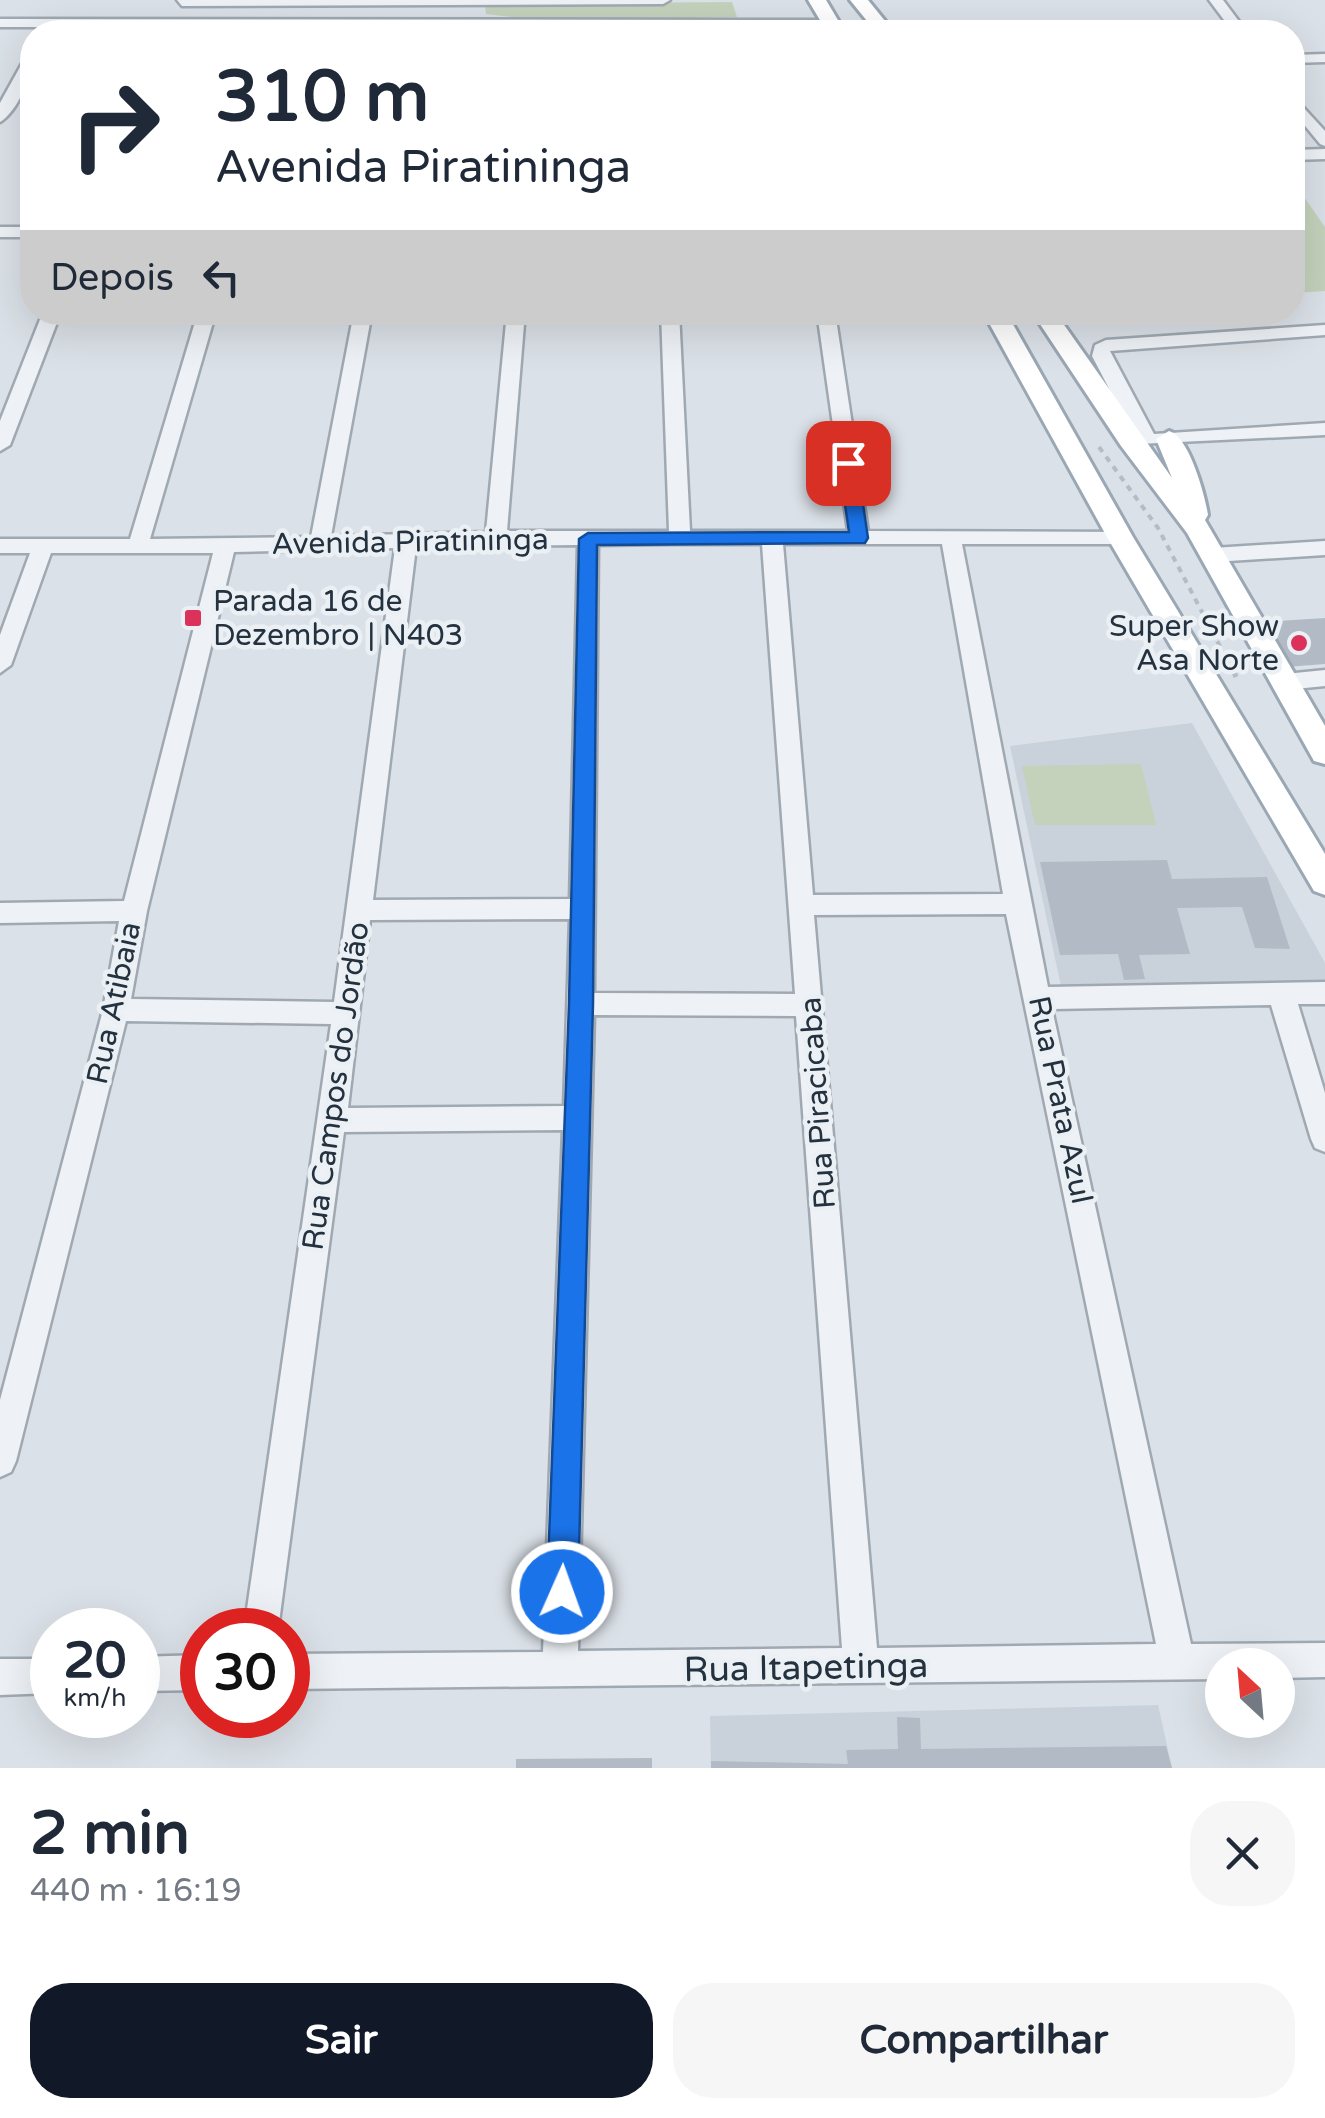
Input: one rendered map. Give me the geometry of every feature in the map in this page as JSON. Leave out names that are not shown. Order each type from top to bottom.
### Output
[{"type":"main road","points":[[859,0],[875,20]]},
{"type":"main road","points":[[1001,325],[1120,537],[1325,882]]},
{"type":"main road","points":[[1053,325],[1192,495],[1198,529]]},
{"type":"main road","points":[[1149,440],[1325,753]]},
{"type":"street","points":[[182,1],[662,0]]},
{"type":"street","points":[[721,20],[767,20]]},
{"type":"street","points":[[0,117],[20,80]]},
{"type":"street","points":[[1305,116],[1325,141]]},
{"type":"street","points":[[0,445],[47,325]]},
{"type":"street","points":[[138,546],[203,325]]},
{"type":"street","points":[[320,542],[361,325]]},
{"type":"street","points":[[496,538],[515,325]]},
{"type":"street","points":[[671,325],[680,540]]},
{"type":"street","points":[[828,325],[859,538]]},
{"type":"street","points":[[1325,330],[1106,345],[1101,349],[1101,356],[1149,440],[1325,429]]},
{"type":"street","name":"Avenida Piratininga","points":[[0,546],[226,546],[496,538],[1120,537]]},
{"type":"street","name":"Rua Piracicaba","points":[[772,538],[861,1667]]},
{"type":"street","name":"Rua Prata Azul","points":[[951,538],[1017,904],[1177,1662]]},
{"type":"street","points":[[560,1671],[581,1004],[588,539]]},
{"type":"street","name":"Rua Campos do Jordão","points":[[264,1608],[360,910],[406,541]]},
{"type":"street","points":[[0,665],[43,546]]},
{"type":"street","name":"Rua Atibaia","points":[[0,1460],[116,1010],[134,912],[226,546]]},
{"type":"street","points":[[1213,556],[1325,548]]},
{"type":"street","points":[[1285,682],[1325,678]]},
{"type":"street","points":[[803,905],[1017,904]]},
{"type":"street","points":[[360,910],[580,909]]},
{"type":"street","points":[[0,912],[134,912]]},
{"type":"street","points":[[1038,998],[1325,993]]},
{"type":"street","points":[[1282,996],[1325,1139]]},
{"type":"street","points":[[581,1004],[811,1005]]},
{"type":"street","points":[[116,1010],[346,1013]]},
{"type":"street","points":[[332,1120],[576,1118]]},
{"type":"street","name":"Rua Itapetinga","points":[[310,1672],[1325,1660]]},
{"type":"street","points":[[0,1677],[30,1676]]},
{"type":"path","points":[[1088,435],[1133,492],[1216,632],[1237,680]]},
{"type":"shaded area","points":[[1192,723],[1325,963],[1325,987],[1062,991],[1010,746]]},
{"type":"shaded area","points":[[1158,1705],[1172,1768],[711,1768],[710,1716]]},
{"type":"green space","points":[[732,2],[737,17],[539,20],[486,14],[485,4]]},
{"type":"green space","points":[[1305,198],[1325,227],[1325,291],[1305,292]]},
{"type":"green space","points":[[1141,764],[1156,825],[1035,825],[1022,766]]},
{"type":"building","name":"Super Show Asa Norte","points":[[1325,618],[1325,664],[1286,667],[1263,622]]},
{"type":"building","points":[[1167,860],[1172,879],[1267,877],[1290,949],[1255,948],[1242,907],[1177,908],[1190,954],[1139,955],[1145,979],[1124,980],[1118,954],[1060,955],[1040,862]]},
{"type":"building","points":[[897,1717],[920,1718],[921,1749],[1166,1746],[1172,1768],[711,1768],[711,1761],[848,1764],[846,1750],[898,1749]]},
{"type":"building","points":[[652,1758],[652,1768],[516,1768],[516,1759]]},
{"type":"place","name":"Parada 16 de Dezembro | N403","points":[[193,618]]},
{"type":"place","name":"Super Show Asa Norte","points":[[1299,643]]},
{"type":"route","points":[[562,1592],[581,1004],[588,539],[859,538],[848,463]]}]
